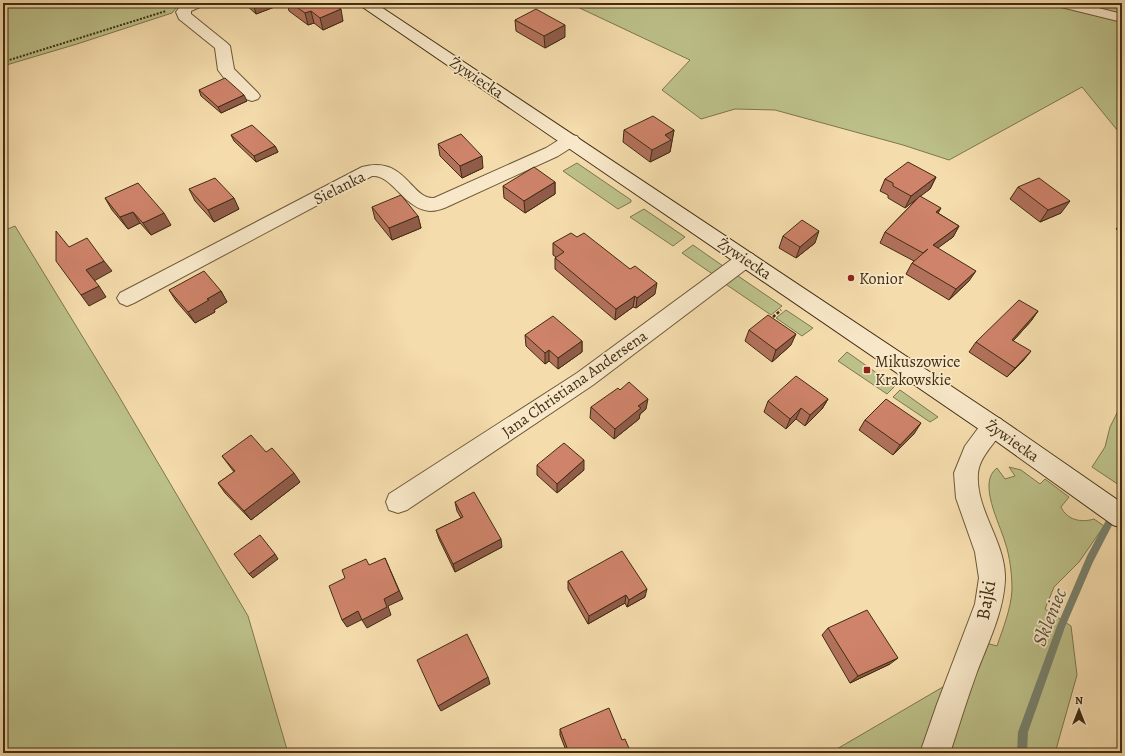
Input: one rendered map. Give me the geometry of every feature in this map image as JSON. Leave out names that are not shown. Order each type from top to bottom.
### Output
[{"type":"street","name":"Żywiecka","points":[[366,3],[993,426],[1122,517]]},
{"type":"street","points":[[1062,3],[1122,18]]},
{"type":"street","points":[[191,5],[183,12],[184,16],[222,46],[226,70],[252,96]]},
{"type":"street","name":"Sielanka","points":[[126,298],[368,171],[374,169],[385,171],[425,204],[435,204],[445,202],[552,152],[571,140]]},
{"type":"street","name":"Jana Christiana Andersena","points":[[398,502],[585,379],[746,259]]},
{"type":"street","name":"Bajki","points":[[935,753],[951,704],[976,642],[988,604],[992,578],[988,552],[968,498],[966,473],[973,453],[993,426]]},
{"type":"path","points":[[3,62],[166,11],[191,5]]},
{"type":"path","points":[[773,317],[784,307]]},
{"type":"green space","points":[[3,3],[185,3],[177,7],[172,13],[3,66]]},
{"type":"green space","points":[[569,3],[1053,3],[1122,20],[1122,136],[1082,87],[949,160],[903,145],[775,110],[735,109],[701,119],[662,90],[690,60]]},
{"type":"green space","points":[[1071,3],[1122,3],[1122,15]]},
{"type":"green space","points":[[577,163],[631,200],[631,202],[618,209],[563,171]]},
{"type":"green space","points":[[644,209],[685,237],[673,246],[630,217]]},
{"type":"green space","points":[[15,226],[117,393],[248,616],[288,753],[3,753],[3,231]]},
{"type":"green space","points":[[693,245],[723,266],[722,269],[714,275],[682,253]]},
{"type":"green space","points":[[738,276],[782,306],[771,315],[724,283],[731,278]]},
{"type":"green space","points":[[786,310],[813,328],[802,336],[776,318]]},
{"type":"green space","points":[[847,352],[895,386],[887,394],[838,361]]},
{"type":"green space","points":[[900,390],[938,417],[930,422],[893,397]]},
{"type":"green space","points":[[1122,403],[1122,487],[1092,467],[1105,447],[1110,427]]},
{"type":"green space","points":[[1009,467],[1021,470],[1040,484],[1045,479],[1069,497],[1061,507],[1071,518],[1084,521],[1094,519],[1104,526],[1079,562],[1054,587],[1045,609],[1071,626],[1077,675],[1055,753],[945,753],[986,643],[997,646],[1010,604],[1012,590],[1009,560],[1005,542],[989,493],[991,474],[997,468],[1005,479],[1015,476]]},
{"type":"green space","points":[[948,684],[926,753],[830,753]]},
{"type":"building","points":[[291,3],[332,3],[341,9],[320,18],[311,11],[305,13]]},
{"type":"building","points":[[536,9],[565,25],[544,36],[515,20]]},
{"type":"building","points":[[225,78],[244,95],[218,107],[199,90]]},
{"type":"building","points":[[653,116],[674,130],[665,135],[671,140],[652,150],[624,130]]},
{"type":"building","points":[[252,125],[275,146],[254,156],[231,135]]},
{"type":"building","points":[[461,134],[482,156],[460,166],[438,144]]},
{"type":"building","points":[[908,162],[936,177],[911,196],[893,186],[893,183],[885,179]]},
{"type":"building","points":[[534,167],[555,182],[524,201],[503,186]]},
{"type":"building","points":[[215,178],[234,198],[208,210],[189,189]]},
{"type":"building","points":[[1039,178],[1070,201],[1048,210],[1018,187]]},
{"type":"building","points":[[138,183],[164,213],[143,223],[133,212],[120,217],[105,198]]},
{"type":"building","points":[[401,195],[418,216],[389,228],[372,207]]},
{"type":"building","points":[[920,196],[941,208],[936,212],[959,226],[933,245],[976,271],[956,289],[912,263],[928,249],[923,253],[885,232]]},
{"type":"building","points":[[802,220],[819,231],[800,247],[783,236]]},
{"type":"building","points":[[56,231],[69,247],[87,238],[104,261],[86,270],[99,286],[81,295],[56,261]]},
{"type":"building","points":[[571,233],[577,237],[584,233],[630,269],[635,266],[657,283],[637,298],[635,296],[616,309],[555,258],[564,252],[553,243]]},
{"type":"building","points":[[204,271],[221,291],[188,312],[169,290]]},
{"type":"building","points":[[1019,300],[1038,311],[1012,340],[1031,351],[1015,368],[976,342]]},
{"type":"building","points":[[768,315],[796,334],[776,350],[749,330]]},
{"type":"building","points":[[553,316],[582,341],[558,358],[549,350],[545,353],[525,335]]},
{"type":"building","points":[[796,376],[828,399],[810,415],[801,408],[790,419],[768,401]]},
{"type":"building","points":[[629,382],[648,399],[638,406],[641,408],[615,429],[591,407],[618,388],[620,390]]},
{"type":"building","points":[[886,399],[921,423],[900,445],[865,420]]},
{"type":"building","points":[[251,435],[266,452],[272,448],[294,473],[244,511],[218,483],[235,471],[222,456]]},
{"type":"building","points":[[564,443],[584,460],[557,484],[537,465]]},
{"type":"building","points":[[474,492],[501,539],[453,564],[436,530],[463,517],[455,502]]},
{"type":"building","points":[[260,535],[275,554],[249,574],[234,554]]},
{"type":"building","points":[[622,551],[647,589],[629,600],[626,595],[589,616],[568,581]]},
{"type":"building","points":[[385,558],[399,591],[384,599],[387,607],[362,620],[358,611],[342,620],[329,586],[345,578],[342,570],[366,559],[369,565]]},
{"type":"building","points":[[867,610],[898,658],[858,676],[828,628]]},
{"type":"building","points":[[467,634],[488,677],[438,706],[417,660]]},
{"type":"building","points":[[609,708],[622,740],[625,739],[631,753],[569,753],[560,729]]},
{"type":"waterway","name":"Skleniec","points":[[1022,753],[1023,732],[1061,626],[1090,559],[1122,498]]},
{"type":"place","name":"Konior","points":[[851,278]]},
{"type":"place","name":"Mikuszowice Krakowskie","points":[[867,370]]}]
